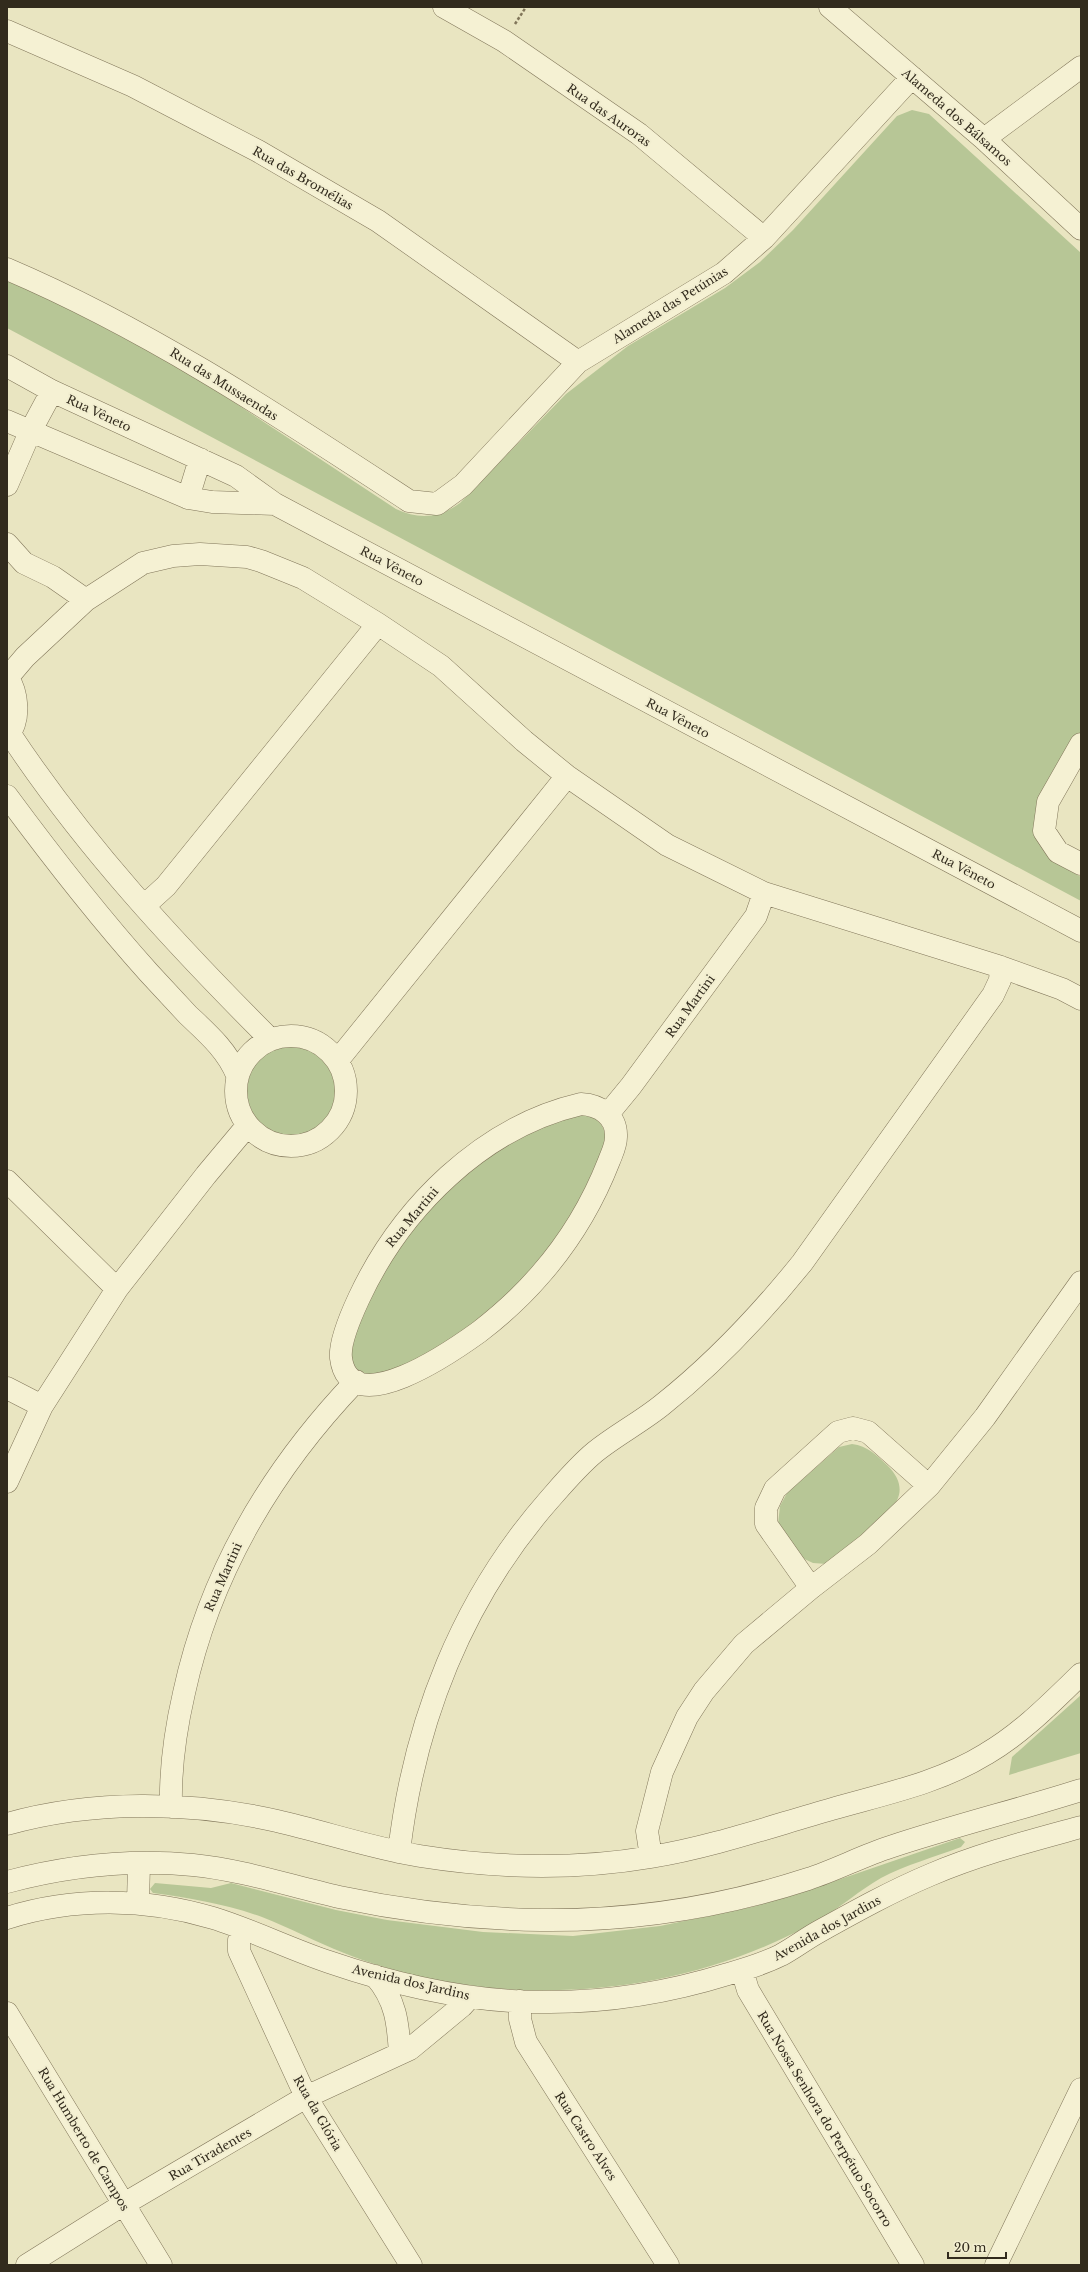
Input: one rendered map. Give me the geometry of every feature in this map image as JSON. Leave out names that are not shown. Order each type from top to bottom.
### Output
[{"type":"street","name":"Rua das Auroras","points":[[444,7],[504,41],[639,134],[764,238]]},
{"type":"street","name":"Alameda dos Bálsamos","points":[[830,7],[984,139],[1081,229]]},
{"type":"street","name":"Rua das Bromélias","points":[[7,31],[133,86],[258,151],[378,221],[578,362]]},
{"type":"street","points":[[984,139],[1081,67]]},
{"type":"street","name":"Alameda das Petúnias","points":[[437,504],[463,485],[578,362],[724,273],[764,238],[912,77]]},
{"type":"street","name":"Rua das Mussaendas","points":[[7,269],[53,288],[189,361],[409,501],[437,504]]},
{"type":"street","name":"Rua Vêneto","points":[[7,366],[52,391],[236,476],[275,504],[1081,931]]},
{"type":"street","points":[[7,485],[30,432],[52,391]]},
{"type":"street","name":"Rua Vêneto","points":[[7,420],[30,432],[188,498],[212,502],[275,504]]},
{"type":"street","points":[[188,498],[200,459]]},
{"type":"street","points":[[7,544],[24,563],[53,577],[86,600]]},
{"type":"street","points":[[270,1039],[211,979],[144,906],[56,801],[8,736],[15,720],[17,705],[14,690],[8,676],[25,657],[86,600],[143,562],[186,555],[247,557],[276,566],[303,578],[378,624],[441,666],[512,730],[567,776],[667,845],[764,893],[1001,967],[1062,989],[1081,999]]},
{"type":"street","points":[[144,906],[166,886],[378,624]]},
{"type":"street","points":[[1081,744],[1048,802],[1044,831],[1058,852],[1081,864]]},
{"type":"street","points":[[338,1060],[567,776]]},
{"type":"street","points":[[7,796],[72,882],[113,932],[222,1049],[232,1062],[238,1075]]},
{"type":"street","name":"Rua Martini","points":[[171,1807],[170,1772],[180,1713],[200,1632],[214,1593],[251,1518],[272,1483],[311,1430],[356,1381],[347,1374],[340,1357],[341,1348],[354,1310],[384,1251],[425,1199],[469,1160],[518,1128],[545,1116],[582,1104],[600,1108],[608,1114],[631,1086],[756,916],[764,893]]},
{"type":"street","points":[[399,1852],[411,1774],[433,1696],[466,1621],[511,1548],[565,1482],[596,1451],[628,1430],[691,1382],[730,1345],[776,1295],[802,1263],[992,995],[1000,980],[1001,967]]},
{"type":"street","points":[[285,1035],[301,1036],[322,1044],[338,1060],[344,1073],[347,1089],[345,1104],[339,1119],[328,1133],[312,1143],[295,1147],[283,1146],[261,1138],[247,1126],[239,1111],[235,1093],[238,1075],[245,1059],[256,1047],[270,1039],[285,1035]]},
{"type":"street","points":[[356,1381],[366,1386],[378,1386],[417,1370],[445,1355],[497,1318],[530,1286],[559,1251],[576,1227],[604,1174],[616,1137],[612,1121],[608,1114]]},
{"type":"street","points":[[7,1482],[42,1406],[118,1289],[206,1175],[247,1126]]},
{"type":"street","points":[[7,1180],[118,1289]]},
{"type":"street","points":[[651,1857],[647,1831],[653,1801],[673,1744],[687,1717],[704,1691],[744,1644],[811,1588],[868,1544],[929,1486],[985,1417],[1081,1282]]},
{"type":"street","points":[[7,1388],[42,1406]]},
{"type":"street","points":[[811,1588],[766,1524],[766,1508],[775,1489],[838,1432],[853,1428],[868,1432],[929,1486]]},
{"type":"street","points":[[7,1824],[54,1814],[93,1809],[171,1807],[206,1809],[268,1819],[399,1852],[461,1861],[538,1866],[614,1862],[651,1857],[693,1849],[934,1780],[973,1761],[1010,1738],[1031,1721],[1081,1674]]},
{"type":"street","points":[[7,1882],[59,1870],[91,1866],[139,1864],[190,1865],[257,1875],[337,1896],[431,1912],[484,1918],[592,1919],[679,1910],[765,1892],[848,1865],[888,1848],[1081,1790]]},
{"type":"street","points":[[974,1823],[979,1856]]},
{"type":"street","name":"Avenida dos Jardins","points":[[7,1918],[72,1904],[138,1903],[187,1911],[243,1929],[330,1963],[375,1976],[470,1997],[520,2001],[587,2001],[625,1998],[665,1991],[742,1970],[780,1955],[846,1916],[889,1894],[979,1856],[1081,1827]]},
{"type":"street","points":[[138,1903],[139,1864]]},
{"type":"street","name":"Rua da Glória","points":[[243,1929],[239,1940],[240,1951],[306,2097],[411,2265]]},
{"type":"street","name":"Rua Nossa Senhora do Perpétuo Socorro","points":[[742,1970],[748,1990],[913,2265]]},
{"type":"street","points":[[375,1976],[389,1994],[394,2004],[397,2016],[400,2054]]},
{"type":"street","name":"Rua Tiradentes","points":[[27,2265],[124,2204],[306,2097],[410,2049],[462,2006],[470,1997]]},
{"type":"street","name":"Rua Castro Alves","points":[[520,2001],[520,2019],[526,2042],[668,2265]]},
{"type":"street","name":"Rua Humberto de Campos","points":[[7,2013],[161,2265]]},
{"type":"street","points":[[996,2265],[1081,2088]]},
{"type":"green space","points":[[912,110],[929,114],[1081,253],[1081,732],[1043,796],[1050,859],[1081,877],[1081,901],[7,328],[7,281],[52,300],[188,372],[396,509],[413,515],[429,516],[445,512],[460,503],[566,394],[628,346],[725,288],[760,262],[793,230],[897,116]]},
{"type":"green space","points":[[291,1047],[308,1051],[322,1060],[331,1074],[335,1091],[331,1108],[322,1122],[308,1131],[291,1135],[274,1131],[260,1122],[251,1108],[247,1091],[251,1074],[260,1060],[274,1051]]},
{"type":"green space","points":[[589,1114],[598,1120],[603,1127],[605,1141],[603,1148],[578,1202],[562,1229],[523,1279],[476,1321],[449,1340],[418,1358],[392,1371],[376,1376],[365,1374],[354,1366],[352,1350],[357,1329],[367,1305],[379,1281],[403,1241],[432,1206],[448,1190],[483,1162],[517,1140],[535,1130],[553,1123],[571,1117]]},
{"type":"green space","points":[[852,1444],[867,1449],[887,1465],[896,1476],[899,1486],[899,1495],[896,1503],[890,1511],[827,1564],[813,1563],[800,1557],[778,1524],[780,1506],[787,1493],[839,1447]]},
{"type":"green space","points":[[1081,1695],[1081,1753],[1009,1775],[1012,1757]]},
{"type":"green space","points":[[960,1838],[965,1842],[961,1847],[910,1865],[881,1878],[829,1914],[790,1935],[747,1954],[702,1969],[656,1980],[610,1987],[563,1990],[516,1990],[468,1985],[412,1975],[353,1957],[248,1912],[208,1902],[153,1893],[150,1889],[155,1883],[211,1888],[231,1883],[336,1910],[387,1920],[483,1932],[573,1936],[660,1926],[752,1907],[797,1894]]}]
